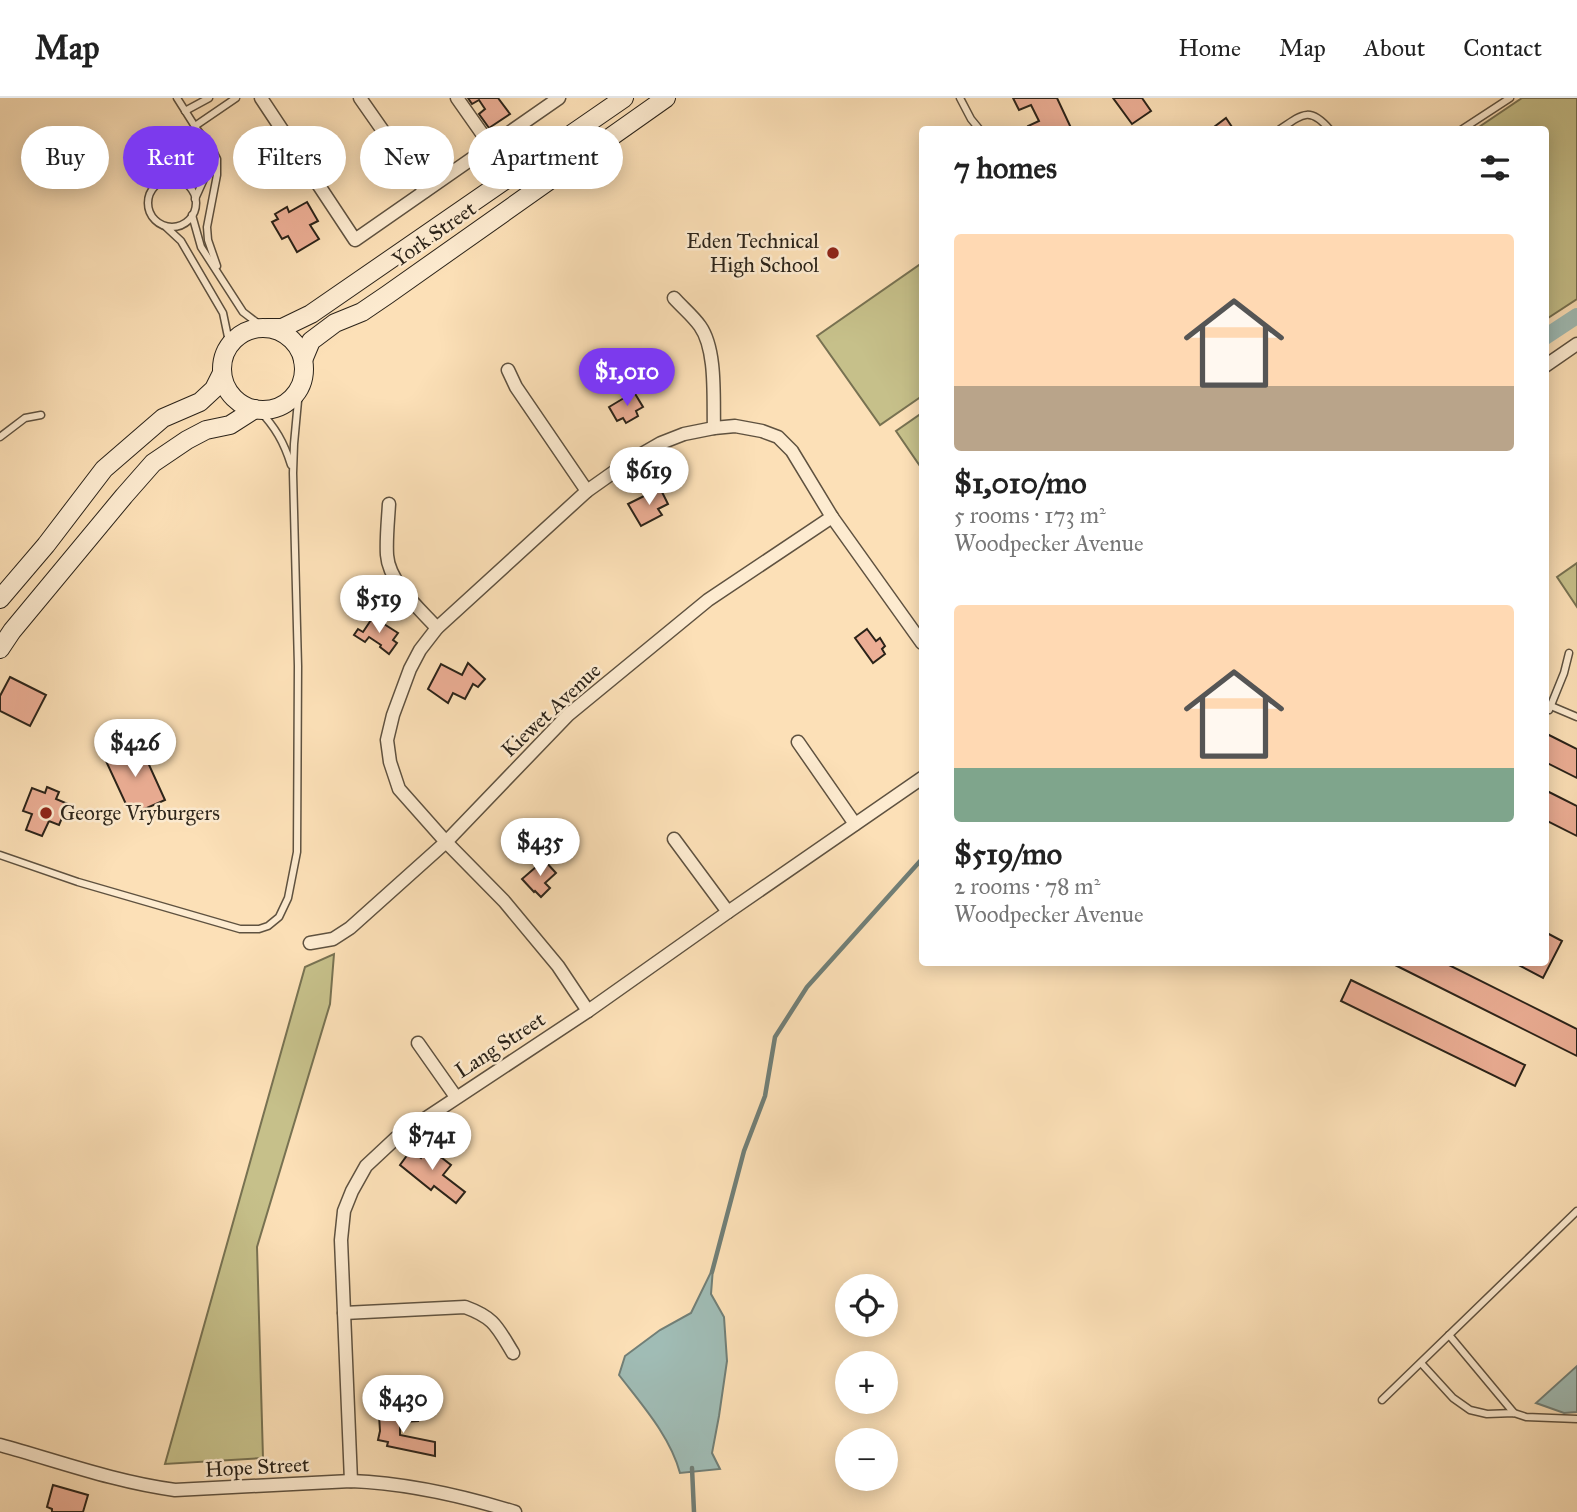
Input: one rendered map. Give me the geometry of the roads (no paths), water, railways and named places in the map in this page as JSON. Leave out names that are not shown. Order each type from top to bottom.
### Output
[{"type":"main road","name":"York Street","points":[[226,350],[238,336],[255,329],[282,328],[311,314],[624,98]]},
{"type":"main road","name":"York Street","points":[[299,390],[303,380],[303,360],[311,341],[335,323],[362,312],[666,98]]},
{"type":"main road","points":[[265,328],[290,338],[303,360]]},
{"type":"main road","points":[[0,599],[104,470],[163,418],[200,402],[215,389],[222,373],[226,350]]},
{"type":"main road","points":[[222,373],[233,396],[239,402],[257,409]]},
{"type":"main road","points":[[0,649],[29,610],[153,463],[206,430],[230,425],[257,409],[278,407],[299,390]]},
{"type":"street","points":[[261,98],[355,240],[468,161]]},
{"type":"street","points":[[359,98],[425,191]]},
{"type":"street","points":[[457,98],[477,126]]},
{"type":"street","points":[[517,126],[555,99]]},
{"type":"street","points":[[674,298],[701,327],[706,339],[712,370],[714,428]]},
{"type":"street","points":[[1549,363],[1577,344]]},
{"type":"street","points":[[508,370],[516,387],[587,491]]},
{"type":"street","points":[[588,1011],[558,966],[505,901],[446,842],[399,789],[390,762],[387,740],[401,689],[410,669],[420,650],[438,628],[587,491],[628,462],[661,443],[684,434],[735,426],[778,437],[792,451],[832,517],[919,639]]},
{"type":"street","points":[[389,504],[387,556],[391,570],[398,583],[438,628]]},
{"type":"street","name":"Kiewet Avenue","points":[[310,943],[333,939],[350,928],[446,842],[568,715],[708,600],[832,517]]},
{"type":"street","points":[[798,742],[855,824]]},
{"type":"street","name":"Lang Street","points":[[351,1481],[341,1240],[344,1211],[366,1166],[396,1138],[588,1011],[919,781]]},
{"type":"street","points":[[674,839],[729,912]]},
{"type":"street","points":[[418,1043],[456,1097]]},
{"type":"street","points":[[345,1313],[465,1307],[482,1313],[495,1324],[513,1353]]},
{"type":"street","name":"Hope Street","points":[[1,1445],[122,1480],[175,1490],[377,1482],[490,1504],[515,1512]]},
{"type":"lane","points":[[177,98],[194,126]]},
{"type":"lane","points":[[186,111],[209,98]]},
{"type":"lane","points":[[196,126],[236,98]]},
{"type":"lane","points":[[960,98],[976,126]]},
{"type":"lane","points":[[1467,126],[1510,98]]},
{"type":"lane","points":[[1286,126],[1307,114],[1315,115],[1327,126]]},
{"type":"lane","points":[[152,189],[148,203],[153,217],[181,240],[223,313],[228,337],[226,350]]},
{"type":"lane","points":[[165,226],[180,225],[192,215],[195,199],[191,189]]},
{"type":"lane","points":[[195,199],[200,189]]},
{"type":"lane","points":[[214,189],[207,226],[208,240],[221,278]]},
{"type":"lane","points":[[192,215],[201,247],[221,278],[243,312],[265,328]]},
{"type":"lane","points":[[0,855],[78,882],[240,929],[259,929],[279,917],[288,898],[297,852],[298,666],[293,473],[299,390]]},
{"type":"lane","points":[[257,409],[274,426],[293,473]]},
{"type":"lane","points":[[0,437],[25,418],[41,415]]},
{"type":"lane","points":[[1569,653],[1550,708],[1577,717]]},
{"type":"lane","points":[[1382,1400],[1577,1211]]},
{"type":"lane","points":[[1449,1335],[1514,1413]]},
{"type":"lane","points":[[1421,1363],[1453,1398],[1470,1410],[1487,1414],[1514,1413],[1527,1417],[1577,1419]]},
{"type":"water","points":[[713,1268],[711,1294],[724,1317],[727,1361],[712,1453],[720,1469],[680,1473],[662,1434],[619,1375],[625,1356],[660,1330],[691,1313]]},
{"type":"water","points":[[1577,1366],[1577,1412],[1564,1413],[1536,1403]]},
{"type":"waterway","points":[[1549,334],[1577,316]]},
{"type":"waterway","points":[[712,1272],[744,1151],[765,1096],[775,1037],[807,987],[919,862]]},
{"type":"waterway","points":[[692,1468],[694,1512]]},
{"type":"place","name":"Eden Technical High School","points":[[833,253]]},
{"type":"place","name":"George Vryburgers","points":[[46,813]]}]
